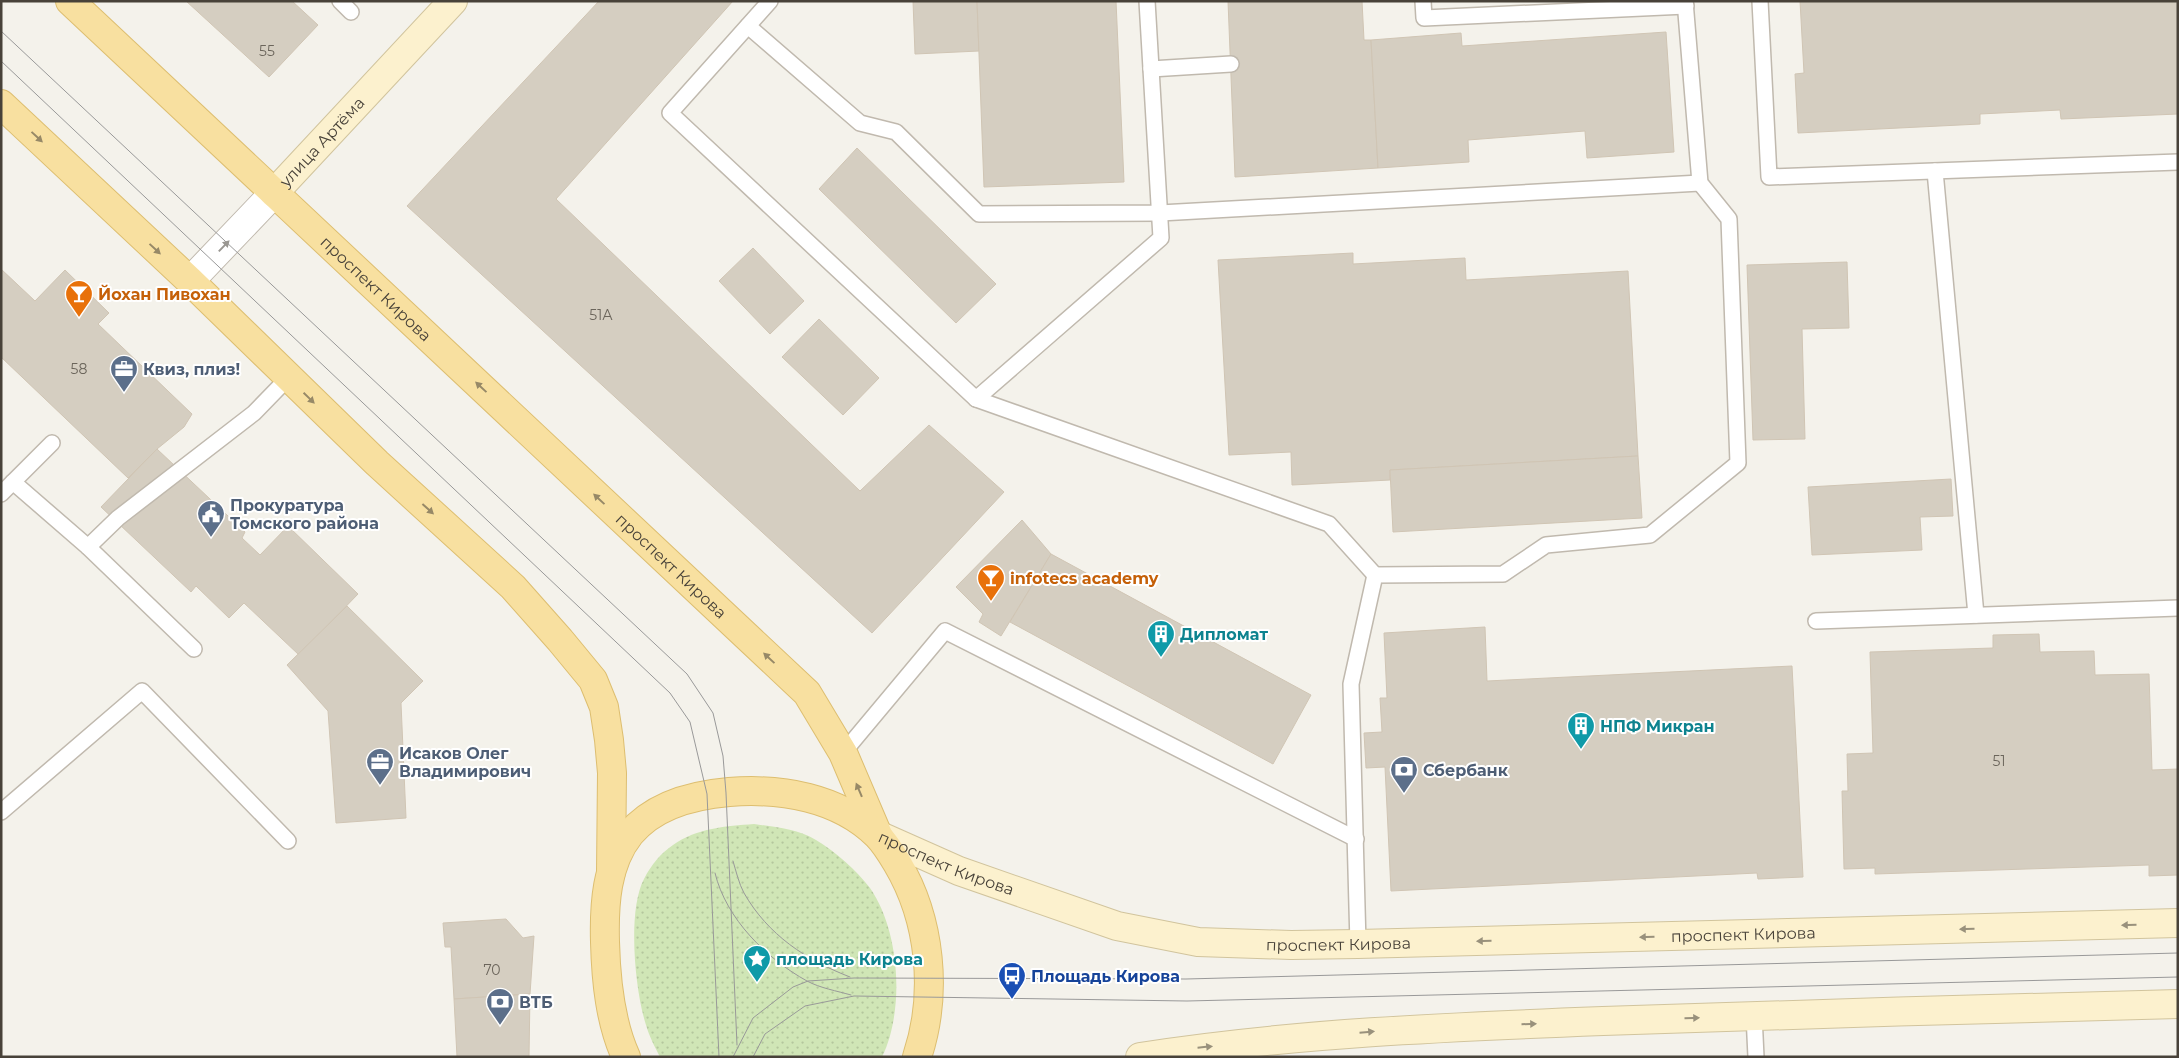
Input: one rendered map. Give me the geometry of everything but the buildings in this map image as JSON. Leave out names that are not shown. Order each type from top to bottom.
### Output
[{"type":"main road","name":"проспект Кирова","points":[[70,1],[807,693],[843,753],[878,835],[959,871],[1118,926],[1198,942],[1291,945],[1358,944],[2178,923]]},
{"type":"main road","name":"улица Артёма","points":[[274,193],[453,1]]},
{"type":"main road","points":[[1,104],[190,281],[377,463],[513,587],[593,680],[604,707],[609,740],[612,773],[611,872]]},
{"type":"main road","points":[[626,1057],[618,1040],[611,1009],[605,956],[606,892],[611,872],[622,848],[631,833],[646,820],[680,801],[707,794],[752,791],[783,792],[807,797],[828,804],[853,817],[878,835],[902,872],[914,898],[927,953],[928,996],[926,1021],[917,1057]]},
{"type":"main road","points":[[1140,1057],[1200,1047],[1399,1029],[1754,1015],[2178,1004]]},
{"type":"street","name":"улица Артёма","points":[[190,281],[274,193]]},
{"type":"lane","points":[[340,1],[351,12]]},
{"type":"lane","points":[[770,1],[670,113],[976,399],[1329,524],[1375,575],[1502,574],[1546,545],[1650,535],[1738,463],[1729,219],[1700,183],[1686,4],[1424,18],[1423,1]]},
{"type":"lane","points":[[976,399],[1161,238],[1147,1]]},
{"type":"lane","points":[[1760,1],[1770,177],[2178,162]]},
{"type":"lane","points":[[748,26],[860,123],[896,132],[979,214],[1160,213],[1700,183]]},
{"type":"lane","points":[[1151,68],[1230,64]]},
{"type":"lane","points":[[1935,171],[1976,615]]},
{"type":"lane","points":[[88,547],[118,518],[254,413],[288,378]]},
{"type":"lane","points":[[1,494],[52,443]]},
{"type":"lane","points":[[14,482],[88,547],[194,649]]},
{"type":"lane","points":[[1358,944],[1351,684],[1375,575]]},
{"type":"lane","points":[[1816,621],[2178,608]]},
{"type":"lane","points":[[843,753],[945,631],[1356,839]]},
{"type":"lane","points":[[1,812],[142,691],[288,841]]},
{"type":"lane","points":[[1754,1015],[1756,1057]]},
{"type":"green space","points":[[754,824],[794,831],[816,840],[838,856],[858,875],[870,888],[880,906],[888,926],[896,971],[894,1017],[882,1057],[660,1057],[650,1037],[642,1010],[634,951],[636,911],[644,879],[660,856],[682,839],[702,831]]},
{"type":"tram line","points":[[1,31],[687,674],[713,713],[723,756],[737,1045]]},
{"type":"tram line","points":[[1,61],[670,693],[690,722],[707,794],[719,1057]]},
{"type":"tram line","points":[[733,861],[744,893],[776,934],[818,963],[850,977]]},
{"type":"tram line","points":[[715,873],[720,890],[738,922],[763,949],[792,972],[807,981],[851,995]]},
{"type":"tram line","points":[[733,1057],[753,1018],[793,987],[808,981],[854,978],[1186,979],[2178,953]]},
{"type":"tram line","points":[[753,1057],[765,1034],[805,1006],[854,996],[1187,1001],[2178,977]]},
{"type":"place","name":"Йохан Пивохан","points":[[79,318]]},
{"type":"place","name":"Квиз, плиз!","points":[[124,393]]},
{"type":"place","name":"Прокуратура Томского района","points":[[211,538]]},
{"type":"place","name":"infotecs academy","points":[[991,602]]},
{"type":"place","name":"Дипломат","points":[[1161,658]]},
{"type":"place","name":"НПФ Микран","points":[[1581,750]]},
{"type":"place","name":"Исаков Олег Владимирович","points":[[380,786]]},
{"type":"place","name":"Сбербанк","points":[[1404,794]]},
{"type":"place","name":"площадь Кирова","points":[[757,983]]},
{"type":"place","name":"Площадь Кирова","points":[[1012,1000]]},
{"type":"place","name":"ВТБ","points":[[500,1026]]}]
